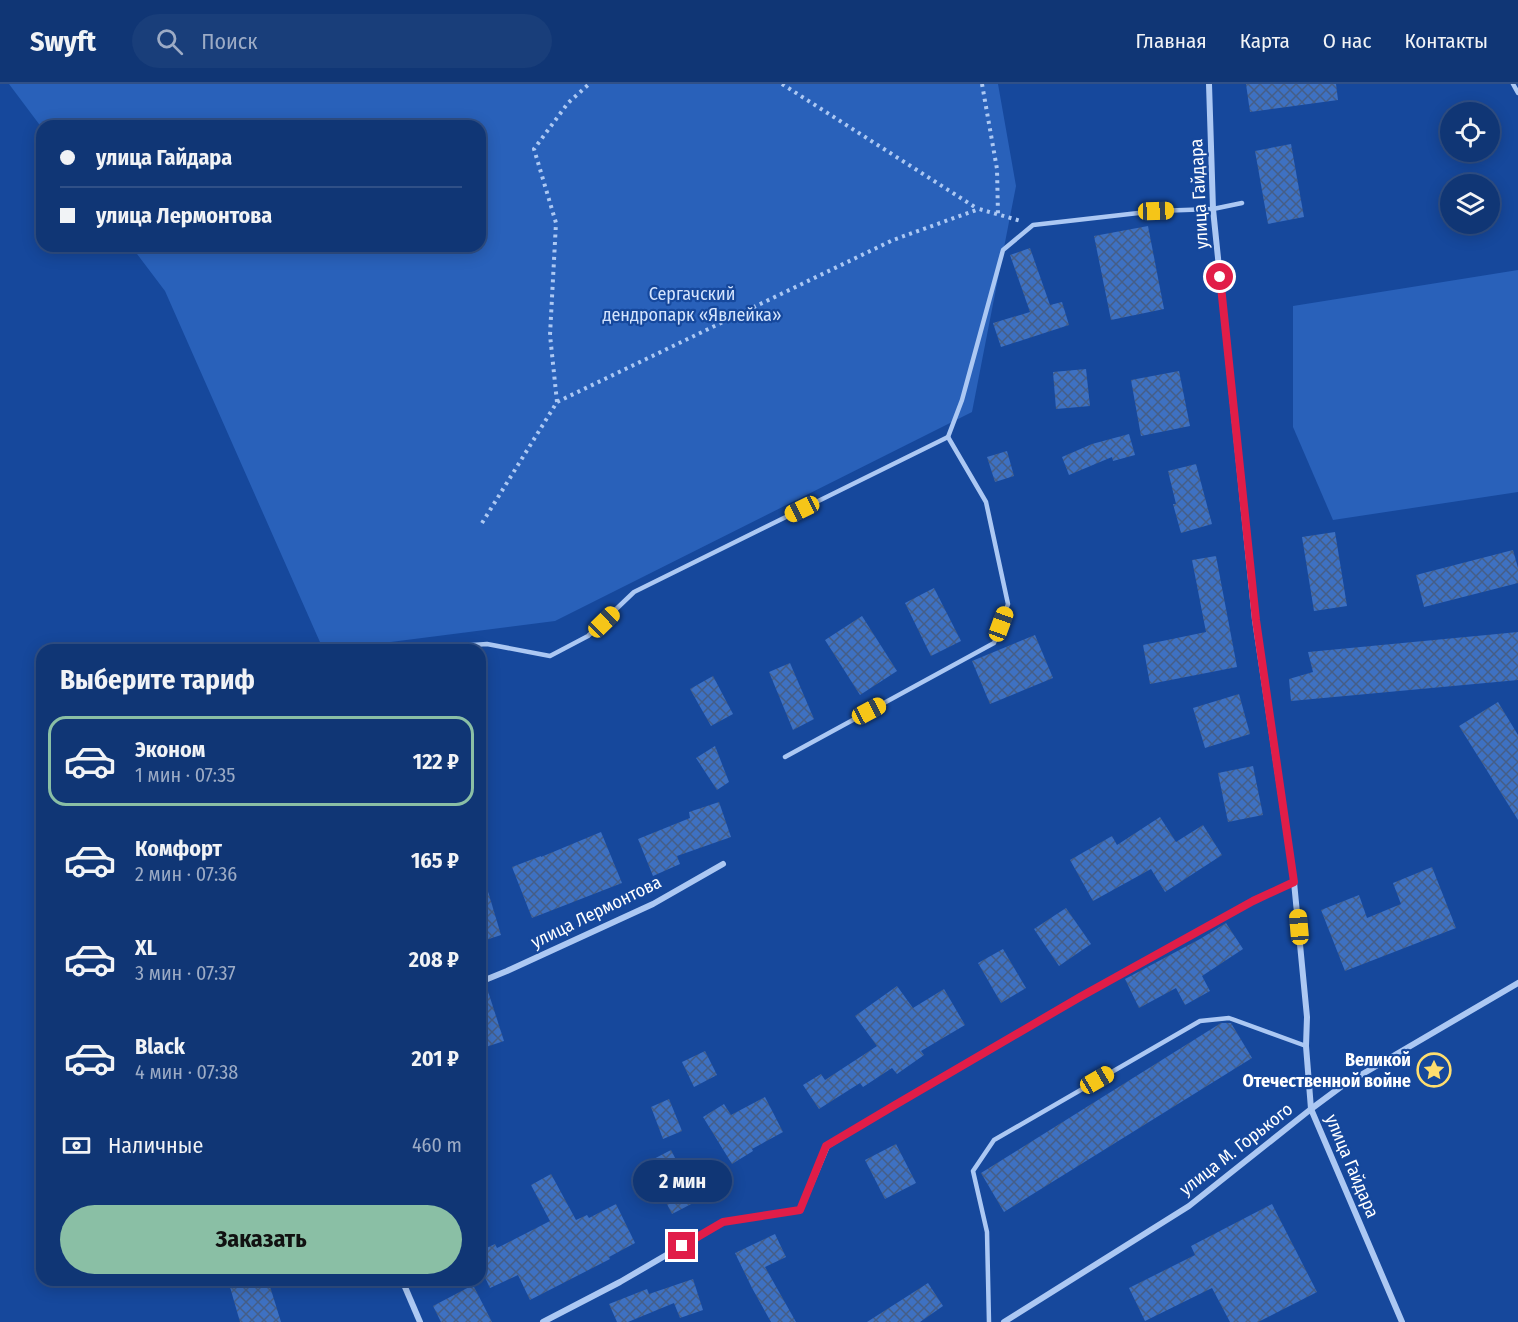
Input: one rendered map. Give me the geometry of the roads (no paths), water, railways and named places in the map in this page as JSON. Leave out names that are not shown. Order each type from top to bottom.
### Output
[{"type":"street","name":"улица Гайдара","points":[[1209,84],[1213,209],[1256,620],[1294,882],[1307,1017],[1306,1046],[1311,1109],[1402,1322]]},
{"type":"street","name":"улица Лермонтова","points":[[486,980],[653,904],[723,864]]},
{"type":"street","points":[[543,1322],[620,1282],[723,1222],[800,1210],[826,1146],[1090,992],[1253,901],[1294,882]]},
{"type":"street","name":"улица М. Горького","points":[[1004,1322],[1189,1206],[1342,1086],[1518,983]]},
{"type":"street","points":[[405,1286],[420,1322]]},
{"type":"lane","points":[[1513,84],[1518,93]]},
{"type":"lane","points":[[486,644],[550,656],[588,636],[634,592],[948,437],[962,400],[1003,250],[1033,225],[1156,211],[1213,209],[1242,203]]},
{"type":"lane","points":[[785,757],[994,643],[1008,604],[986,502],[948,437]]},
{"type":"lane","points":[[989,1322],[987,1232],[973,1172],[994,1140],[1200,1021],[1229,1018],[1306,1046]]},
{"type":"place","name":"Великой Отечественной войне","points":[[1434,1070]]},
{"type":"park label","name":"Сергачский дендропарк «Явлейка»","points":[[692,304]]}]
